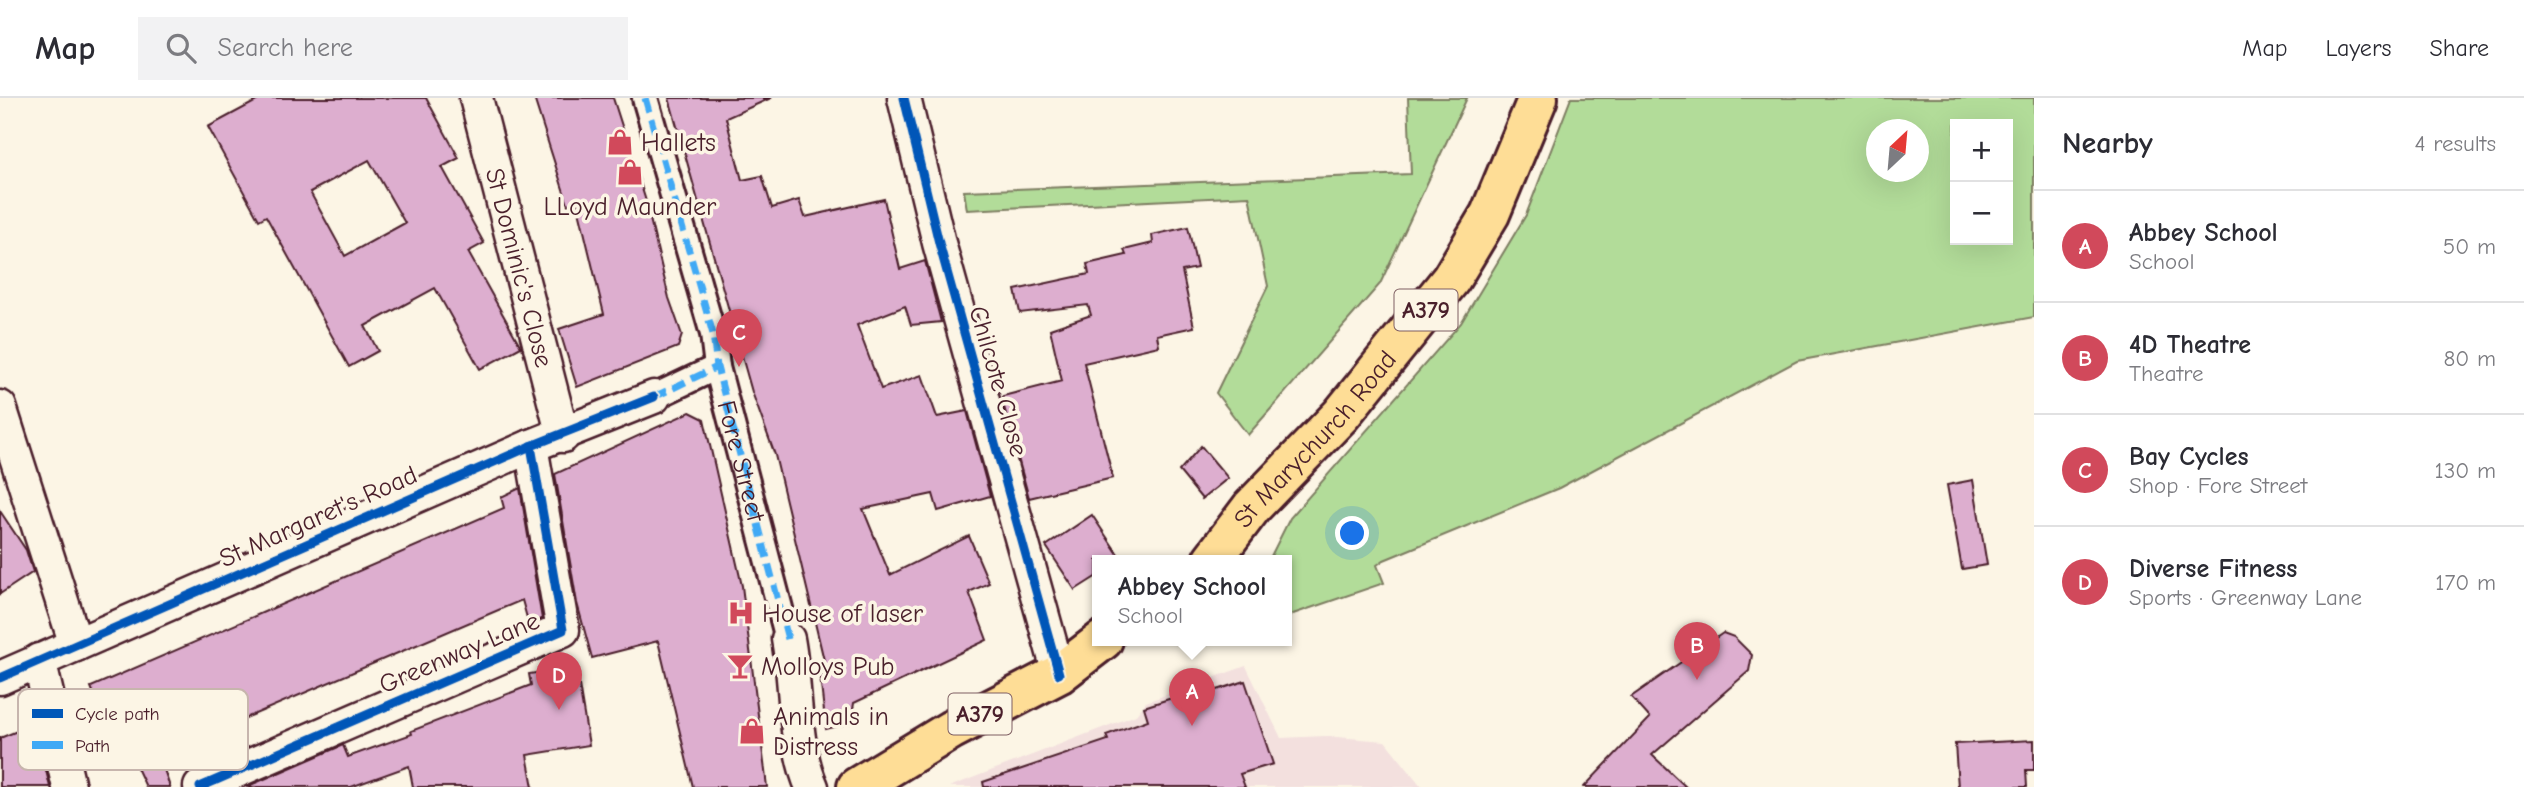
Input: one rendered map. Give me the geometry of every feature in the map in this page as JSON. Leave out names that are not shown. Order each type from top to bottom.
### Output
[{"type":"main road","name":"St Marychurch Road","points":[[1216,555],[1252,507],[1341,415],[1451,279],[1490,214],[1538,98]]},
{"type":"main road","name":"A379","points":[[857,787],[951,730],[1059,674],[1095,646]]},
{"type":"street","name":"St Dominic's Close","points":[[476,98],[563,436]]},
{"type":"street","name":"Fore Street","points":[[645,98],[713,334],[717,367],[788,639],[804,769],[812,787]]},
{"type":"street","name":"Chilcote Close","points":[[904,98],[939,243],[1059,674]]},
{"type":"street","points":[[654,397],[717,367]]},
{"type":"street","name":"St Margaret's Road","points":[[0,678],[531,446],[563,436],[654,397]]},
{"type":"street","points":[[0,407],[76,645]]},
{"type":"street","name":"Greenway Lane","points":[[248,766],[563,630],[531,446]]},
{"type":"street","points":[[39,660],[46,689]]},
{"type":"street","name":"Greenway Lane","points":[[200,787],[239,770]]},
{"type":"shaded area","points":[[1246,666],[1281,738],[1325,736],[1385,741],[1422,787],[949,787],[1136,715],[1146,702]]},
{"type":"green space","points":[[1408,98],[1467,98],[1380,284],[1248,435],[1216,393],[1268,286],[1249,196],[967,210],[964,191],[1411,174]]},
{"type":"green space","points":[[1571,98],[2034,98],[2034,317],[1797,361],[1559,488],[1384,560],[1377,565],[1384,583],[1292,614],[1292,555],[1272,555],[1290,518],[1461,323],[1526,215]]},
{"type":"building","points":[[262,98],[426,98],[459,158],[442,167],[484,243],[468,252],[521,347],[480,369],[435,288],[365,326],[378,351],[349,367],[266,216],[259,220],[208,127]],"holes":[[[369,160],[405,223],[345,256],[310,192]]]},
{"type":"building","points":[[534,98],[613,98],[645,198],[669,298],[682,335],[678,347],[577,387],[559,329],[604,314],[577,202],[568,205]]},
{"type":"building","points":[[669,98],[771,98],[726,118],[742,180],[762,176],[772,208],[799,200],[805,217],[884,199],[900,269],[925,261],[941,322],[911,325],[905,306],[857,325],[881,389],[922,375],[937,417],[967,411],[990,496],[938,511],[933,494],[863,509],[890,575],[969,536],[989,583],[969,592],[987,640],[854,703],[851,723],[826,729],[820,676],[827,673],[775,455],[752,392]]},
{"type":"building","points":[[1188,227],[1197,268],[1182,271],[1194,327],[1157,335],[1159,346],[1084,363],[1113,478],[1029,498],[1003,396],[1062,381],[1050,329],[1091,315],[1088,305],[1020,313],[1015,290],[1089,274],[1087,264],[1126,255],[1124,250],[1153,243],[1152,235]]},
{"type":"building","points":[[690,412],[704,419],[742,586],[767,787],[693,787],[658,641],[592,658],[577,603],[555,474]]},
{"type":"building","points":[[1201,446],[1228,478],[1202,499],[1179,471]]},
{"type":"building","points":[[1973,480],[1987,565],[1962,569],[1947,485]]},
{"type":"building","points":[[520,488],[542,619],[529,625],[522,600],[248,717],[248,689],[92,689],[91,687],[504,508],[501,497]]},
{"type":"building","points":[[0,511],[26,550],[33,572],[0,594]]},
{"type":"building","points":[[1092,515],[1119,555],[1092,555],[1092,579],[1075,590],[1046,546]]},
{"type":"building","points":[[1723,633],[1734,637],[1752,655],[1749,671],[1652,755],[1686,787],[1584,787],[1650,718],[1631,697]]},
{"type":"building","points":[[576,667],[589,745],[527,755],[533,787],[413,787],[409,766],[351,787],[246,787],[343,745],[348,757],[412,734],[411,731],[531,685],[529,674]]},
{"type":"building","points":[[1245,681],[1273,764],[1240,774],[1245,787],[984,787],[983,782],[1108,740],[1106,735],[1148,720],[1144,707],[1206,687],[1208,693]]},
{"type":"building","points":[[18,731],[18,770],[46,770],[50,787],[0,787],[0,738]]},
{"type":"building","points":[[2034,740],[2034,770],[2026,770],[2027,787],[1958,787],[1955,744]]},
{"type":"building","points":[[138,770],[164,770],[170,787],[146,787]]},
{"type":"marked path","points":[[645,98],[713,334],[717,367],[788,639]]},
{"type":"marked path","points":[[654,397],[717,367]]},
{"type":"cycle path","points":[[904,98],[939,243],[1059,674]]},
{"type":"cycle path","points":[[0,678],[531,446],[654,397]]},
{"type":"cycle path","points":[[248,766],[563,630],[531,446]]},
{"type":"cycle path","points":[[200,787],[239,770]]},
{"type":"place","name":"Hallets","points":[[620,142]]},
{"type":"place","name":"LLoyd Maunder","points":[[630,172]]},
{"type":"place","name":"Bay Cycles","points":[[739,367]]},
{"type":"place","name":"House of laser","points":[[741,613]]},
{"type":"place","name":"Molloys Pub","points":[[740,666]]},
{"type":"place","name":"4D Theatre","points":[[1697,680]]},
{"type":"place","name":"Diverse Fitness","points":[[559,710]]},
{"type":"place","name":"Abbey School","points":[[1192,726]]},
{"type":"place","name":"Animals in Distress","points":[[752,731]]}]
